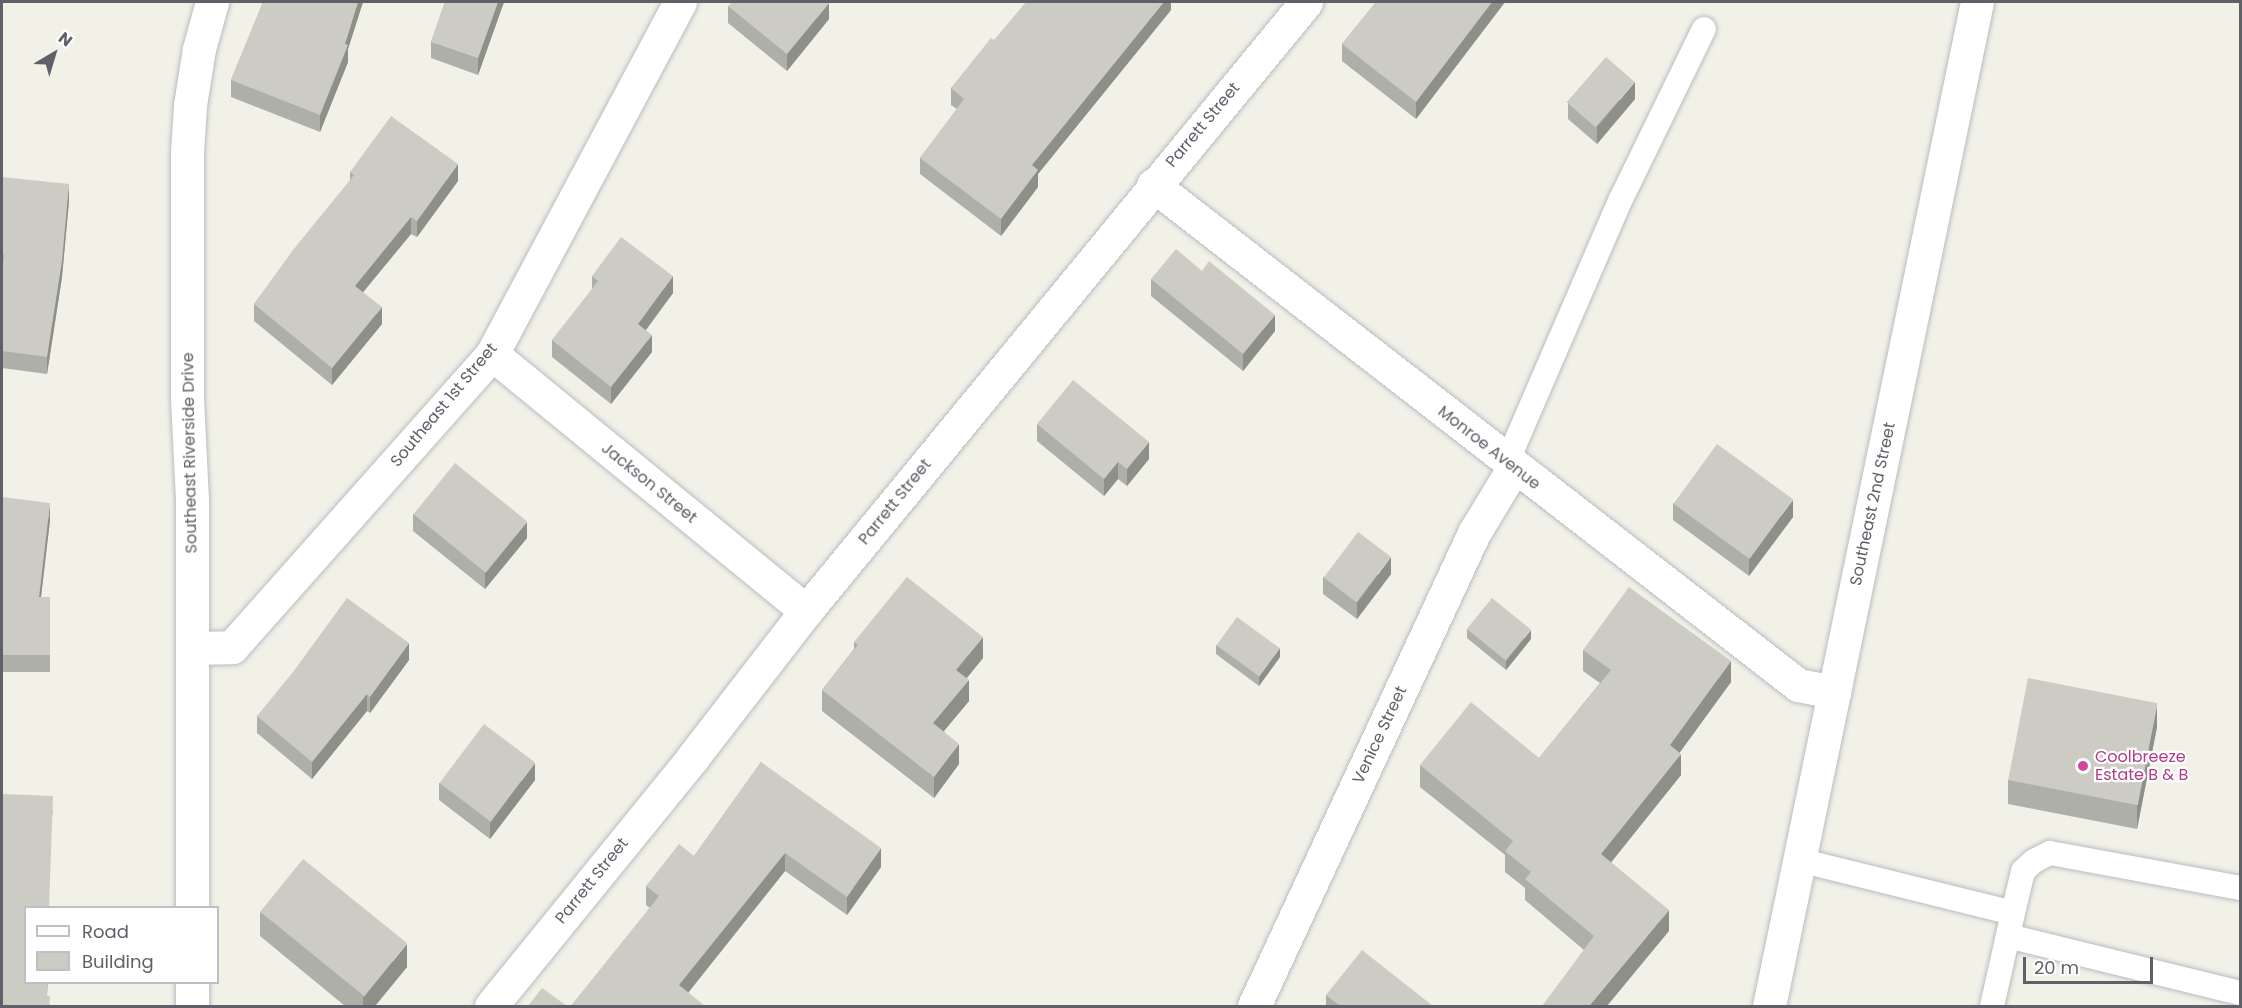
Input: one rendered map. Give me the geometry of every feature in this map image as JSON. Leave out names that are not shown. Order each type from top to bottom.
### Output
[{"type":"street","name":"Southeast Riverside Drive","points":[[192,906],[193,648],[187,398],[187,152],[190,105],[199,49],[212,2]]},
{"type":"street","name":"Southeast 1st Street","points":[[193,648],[232,647],[492,354],[680,2]]},
{"type":"street","name":"Parrett Street","points":[[491,1006],[686,766],[806,611],[1306,2]]},
{"type":"street","name":"Southeast 2nd Street","points":[[1769,1006],[1973,3]]},
{"type":"street","name":"Monroe Avenue","points":[[1153,186],[1798,685],[1834,692]]},
{"type":"street","name":"Jackson Street","points":[[492,354],[806,611]]},
{"type":"street","name":"Venice Street","points":[[1254,1006],[1474,533],[1511,465]]},
{"type":"street","points":[[192,984],[192,1006]]},
{"type":"lane","points":[[1511,465],[1621,198],[1704,29]]},
{"type":"lane","points":[[1992,1006],[2023,871],[2034,861],[2050,853],[2241,888]]},
{"type":"lane","points":[[1799,860],[2241,993]]},
{"type":"building","points":[[263,2],[358,2],[345,44],[348,45],[320,115],[231,80]]},
{"type":"building","points":[[445,2],[498,2],[478,58],[431,42]]},
{"type":"building","points":[[732,2],[829,3],[787,54],[728,6]]},
{"type":"building","points":[[1026,2],[1164,2],[1032,165],[1038,170],[1001,219],[920,158],[964,99],[951,88],[991,38],[994,40]]},
{"type":"building","points":[[1376,2],[1492,2],[1416,102],[1342,44]]},
{"type":"building","points":[[1606,57],[1635,82],[1595,127],[1567,102]]},
{"type":"building","points":[[391,116],[458,164],[417,221],[411,217],[355,286],[382,307],[332,368],[254,304],[293,250],[354,175],[350,172]]},
{"type":"building","points":[[2,177],[69,184],[62,261],[47,357],[2,351],[4,255],[2,254]]},
{"type":"building","points":[[621,237],[673,276],[638,324],[652,335],[611,387],[552,340],[598,281],[592,276]]},
{"type":"building","points":[[1176,249],[1202,271],[1209,261],[1275,315],[1243,354],[1151,279]]},
{"type":"building","points":[[1073,380],[1149,442],[1127,469],[1118,462],[1104,479],[1037,424]]},
{"type":"building","points":[[1717,444],[1793,499],[1750,559],[1674,504]]},
{"type":"building","points":[[455,463],[527,522],[486,573],[413,514]]},
{"type":"building","points":[[2,497],[50,503],[39,597],[50,597],[50,655],[2,655]]},
{"type":"building","points":[[1358,532],[1391,557],[1356,602],[1324,578]]},
{"type":"building","points":[[907,577],[983,637],[956,670],[969,680],[933,723],[959,744],[934,777],[822,690],[858,645],[854,642]]},
{"type":"building","points":[[1629,587],[1731,661],[1670,745],[1681,754],[1601,854],[1669,910],[1589,1006],[1542,1006],[1594,936],[1525,879],[1531,872],[1505,851],[1513,841],[1420,765],[1471,702],[1539,758],[1611,670],[1583,650]]},
{"type":"building","points":[[347,598],[409,643],[370,697],[367,694],[312,762],[257,716],[293,672]]},
{"type":"building","points":[[1492,598],[1531,629],[1506,661],[1467,629]]},
{"type":"building","points":[[1237,617],[1280,648],[1259,676],[1216,645]]},
{"type":"building","name":"Coolbreeze Estate B & B","points":[[2028,678],[2158,703],[2138,805],[2008,780]]},
{"type":"building","points":[[484,724],[535,763],[491,822],[439,783]]},
{"type":"building","points":[[761,762],[881,848],[847,897],[785,853],[679,985],[705,1006],[571,1006],[659,896],[646,886],[679,844],[694,856]]},
{"type":"building","points":[[2,794],[53,796],[49,906],[24,906],[24,984],[47,984],[47,996],[50,996],[49,1006],[2,1006]]},
{"type":"building","points":[[303,859],[407,943],[364,996],[260,912]]},
{"type":"building","points":[[1362,950],[1433,1006],[1340,1006],[1326,995]]},
{"type":"building","points":[[542,988],[567,1006],[528,1006]]},
{"type":"place","name":"Coolbreeze Estate B & B","points":[[2083,766]]}]
